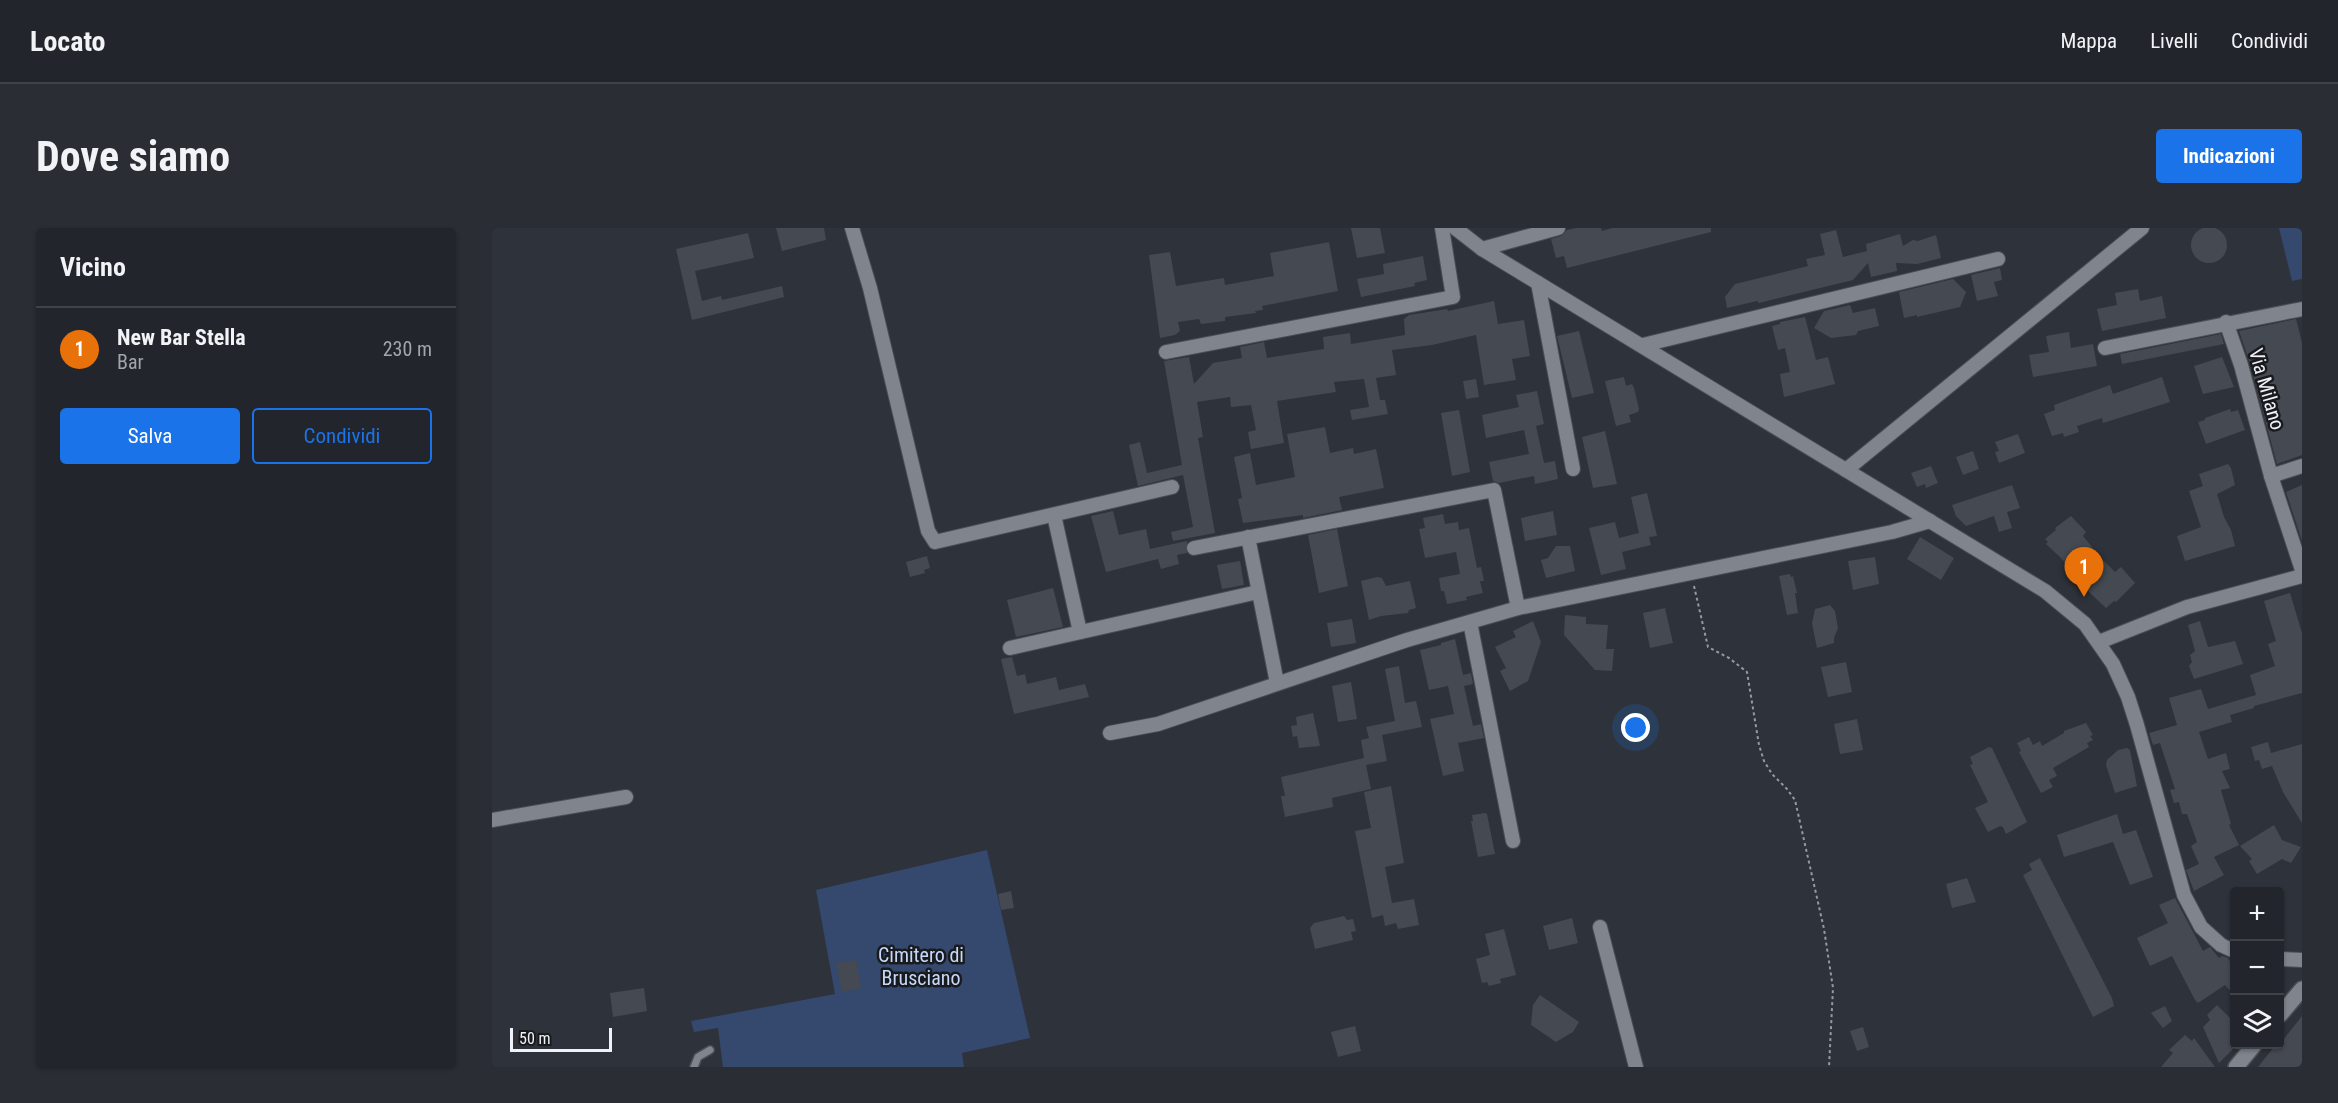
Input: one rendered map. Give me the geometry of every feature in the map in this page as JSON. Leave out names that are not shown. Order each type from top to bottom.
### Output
[{"type":"street","points":[[852,228],[870,288],[931,538],[935,542],[1172,487]]},
{"type":"street","points":[[1166,352],[1453,297],[1442,228]]},
{"type":"street","points":[[1455,228],[1482,249],[2045,591],[2085,624],[2113,664],[2128,697],[2187,903],[2201,927],[2211,937],[2230,948]]},
{"type":"street","points":[[1482,249],[1558,228]]},
{"type":"street","points":[[1846,470],[2142,228]]},
{"type":"street","points":[[1642,345],[1998,259]]},
{"type":"street","points":[[1538,283],[1574,469]]},
{"type":"street","points":[[2105,348],[2226,322],[2302,309]]},
{"type":"street","name":"Via Milano","points":[[2226,322],[2241,365],[2271,476],[2302,570]]},
{"type":"street","points":[[2271,476],[2302,466]]},
{"type":"street","points":[[1194,548],[1494,490],[1518,608]]},
{"type":"street","points":[[1053,515],[1080,632]]},
{"type":"street","points":[[1110,733],[1158,724],[1407,640],[1518,608],[1892,532],[1930,521]]},
{"type":"street","points":[[1248,537],[1277,683]]},
{"type":"street","points":[[2099,642],[2187,608],[2302,576]]},
{"type":"street","points":[[1010,648],[1258,592]]},
{"type":"street","points":[[1470,622],[1513,841]]},
{"type":"street","points":[[492,820],[626,797]]},
{"type":"street","points":[[1600,927],[1636,1067]]},
{"type":"street","points":[[2284,959],[2302,960]]},
{"type":"street","points":[[2284,1010],[2302,989]]},
{"type":"street","points":[[2236,1067],[2251,1049]]},
{"type":"lane","points":[[694,1067],[698,1057],[710,1050]]},
{"type":"path","points":[[1691,574],[1708,647],[1729,658],[1747,672],[1759,746],[1764,762],[1795,800],[1824,928],[1833,988],[1829,1067]]},
{"type":"green space","points":[[2279,228],[2302,228],[2302,279],[2292,281]]},
{"type":"green space","name":"Cimitero di Brusciano","points":[[987,850],[1030,1038],[962,1053],[964,1067],[723,1067],[718,1028],[694,1032],[691,1021],[835,994],[816,890]]},
{"type":"building","points":[[2209,227],[2221,233],[2227,245],[2221,257],[2209,263],[2197,257],[2191,245],[2197,233]]},
{"type":"building","points":[[776,228],[824,228],[826,240],[782,251]]},
{"type":"building","points":[[1351,228],[1380,228],[1385,253],[1357,258]]},
{"type":"building","points":[[1576,228],[1601,228],[1602,231],[1612,228],[1711,228],[1711,232],[1567,268],[1564,256],[1556,258],[1551,239]]},
{"type":"building","points":[[1836,230],[1843,257],[1867,251],[1866,244],[1900,234],[1903,246],[1913,240],[1918,241],[1936,235],[1941,258],[1917,264],[1896,263],[1897,271],[1871,277],[1868,263],[1853,280],[1759,303],[1757,301],[1727,308],[1725,297],[1735,284],[1808,266],[1806,259],[1825,255],[1820,234]]},
{"type":"building","points":[[748,233],[754,258],[695,271],[702,301],[721,296],[722,300],[782,286],[784,297],[692,320],[676,249]]},
{"type":"building","points":[[1329,242],[1338,291],[1262,306],[1263,310],[1255,311],[1256,313],[1225,317],[1225,321],[1201,324],[1199,319],[1178,322],[1180,331],[1175,335],[1160,338],[1149,255],[1170,252],[1176,286],[1224,278],[1225,285],[1274,276],[1270,253]]},
{"type":"building","points":[[1423,256],[1427,280],[1414,283],[1415,286],[1361,297],[1357,279],[1384,274],[1383,264]]},
{"type":"building","points":[[2000,268],[2002,280],[1994,282],[1998,296],[1977,301],[1971,275]]},
{"type":"building","points":[[1953,279],[1966,292],[1960,307],[1904,318],[1899,292]]},
{"type":"building","points":[[2138,289],[2140,301],[2162,296],[2166,318],[2102,331],[2097,309],[2117,305],[2115,293]]},
{"type":"building","points":[[1494,301],[1498,324],[1524,320],[1530,356],[1512,359],[1516,380],[1484,385],[1476,335],[1432,345],[1392,350],[1396,375],[1376,378],[1380,400],[1385,400],[1388,414],[1352,420],[1350,410],[1369,407],[1364,379],[1334,382],[1336,392],[1277,401],[1284,443],[1251,449],[1248,432],[1256,430],[1251,405],[1231,407],[1230,397],[1197,402],[1203,437],[1198,438],[1215,533],[1173,541],[1171,532],[1193,527],[1183,475],[1138,486],[1129,445],[1140,442],[1147,473],[1182,465],[1164,361],[1189,357],[1194,384],[1213,363],[1242,358],[1240,347],[1264,342],[1267,358],[1324,349],[1323,337],[1350,333],[1351,344],[1405,335],[1404,319],[1409,315],[1447,309],[1448,311]]},
{"type":"building","points":[[1850,305],[1853,313],[1875,308],[1879,326],[1858,331],[1856,335],[1831,338],[1814,328],[1824,311]]},
{"type":"building","points":[[1805,317],[1816,360],[1828,357],[1835,384],[1784,397],[1780,374],[1790,372],[1785,348],[1778,350],[1772,326]]},
{"type":"building","points":[[2296,319],[2302,343],[2302,455],[2277,464],[2239,331]]},
{"type":"building","points":[[1579,331],[1594,393],[1572,398],[1557,336]]},
{"type":"building","points":[[2069,332],[2071,348],[2093,344],[2097,366],[2033,377],[2029,355],[2049,352],[2046,336]]},
{"type":"building","points":[[2221,334],[2224,344],[2122,364],[2120,354]]},
{"type":"building","points":[[2222,357],[2234,387],[2203,394],[2194,366]]},
{"type":"building","points":[[1624,377],[1626,386],[1632,384],[1634,388],[1639,409],[1638,412],[1629,415],[1631,422],[1616,426],[1605,381]]},
{"type":"building","points":[[2162,377],[2170,402],[2103,423],[2102,418],[2077,426],[2079,432],[2064,437],[2063,433],[2052,436],[2044,414],[2055,410],[2054,405],[2110,385],[2113,394]]},
{"type":"building","points":[[1476,379],[1479,397],[1466,399],[1463,381]]},
{"type":"building","points":[[1537,391],[1544,424],[1536,426],[1544,463],[1555,461],[1558,479],[1535,484],[1534,476],[1499,483],[1493,481],[1489,462],[1529,454],[1524,430],[1486,438],[1482,415],[1519,407],[1516,395]]},
{"type":"building","points":[[2230,409],[2231,412],[2238,410],[2245,430],[2206,444],[2198,422]]},
{"type":"building","points":[[1459,410],[1470,472],[1452,476],[1441,413]]},
{"type":"building","points":[[1325,427],[1330,453],[1353,448],[1354,454],[1376,449],[1384,488],[1339,497],[1342,510],[1303,518],[1303,515],[1243,523],[1238,499],[1242,498],[1234,457],[1250,453],[1256,485],[1295,477],[1287,434]]},
{"type":"building","points":[[1605,431],[1617,484],[1593,488],[1582,437]]},
{"type":"building","points":[[2018,434],[2025,453],[1999,463],[1995,452],[1999,451],[1995,442]]},
{"type":"building","points":[[1973,451],[1979,469],[1963,475],[1956,457]]},
{"type":"building","points":[[2228,464],[2235,485],[2217,494],[2235,546],[2185,561],[2177,536],[2201,527],[2189,491],[2203,486],[2199,474]]},
{"type":"building","points":[[1931,466],[1938,483],[1926,488],[1925,484],[1917,487],[1911,473]]},
{"type":"building","points":[[2012,485],[2020,508],[2007,512],[2012,528],[1999,532],[1994,516],[1966,526],[1956,516],[1952,505]]},
{"type":"building","points":[[2302,485],[2302,541],[2286,492]]},
{"type":"building","points":[[1647,493],[1657,536],[1649,537],[1651,545],[1622,552],[1626,569],[1601,575],[1589,528],[1615,522],[1619,538],[1639,533],[1631,497]]},
{"type":"building","points":[[1113,511],[1119,535],[1146,529],[1150,549],[1187,541],[1187,553],[1177,555],[1179,564],[1161,569],[1158,559],[1106,572],[1091,516]]},
{"type":"building","points":[[1553,511],[1557,535],[1525,541],[1521,518]]},
{"type":"building","points":[[1443,514],[1445,524],[1458,522],[1459,530],[1469,528],[1477,568],[1481,567],[1484,581],[1480,581],[1483,593],[1466,597],[1467,600],[1447,604],[1444,591],[1441,591],[1439,578],[1460,574],[1456,552],[1425,558],[1419,529],[1425,528],[1423,518]]},
{"type":"building","points":[[2071,516],[2086,532],[2083,536],[2100,557],[2115,572],[2121,567],[2135,583],[2116,602],[2114,601],[2106,608],[2046,544],[2048,542],[2045,539]]},
{"type":"building","points":[[1337,529],[1348,586],[1319,593],[1308,535]]},
{"type":"building","points":[[1920,537],[1954,558],[1941,580],[1907,559]]},
{"type":"building","points":[[1556,546],[1570,546],[1575,571],[1546,578],[1541,560],[1548,558]]},
{"type":"building","points":[[927,556],[930,568],[924,570],[925,573],[910,577],[906,562]]},
{"type":"building","points":[[1875,557],[1879,584],[1853,590],[1848,561]]},
{"type":"building","points":[[1240,561],[1244,585],[1222,589],[1217,565]]},
{"type":"building","points":[[1790,574],[1791,577],[1793,576],[1797,593],[1795,593],[1798,613],[1787,615],[1779,576]]},
{"type":"building","points":[[1382,578],[1386,586],[1410,581],[1416,608],[1409,610],[1408,613],[1381,616],[1369,620],[1361,581]]},
{"type":"building","points":[[1053,588],[1063,627],[1016,637],[1007,600]]},
{"type":"building","points":[[2290,593],[2302,633],[2302,693],[2230,715],[2232,722],[2199,732],[2208,759],[2226,753],[2230,769],[2222,771],[2230,788],[2221,790],[2231,824],[2229,825],[2239,845],[2214,857],[2224,875],[2194,891],[2186,870],[2199,864],[2191,846],[2197,842],[2187,814],[2182,814],[2179,802],[2174,803],[2170,790],[2175,789],[2160,743],[2153,745],[2149,733],[2177,725],[2169,698],[2201,689],[2208,709],[2256,695],[2250,675],[2275,666],[2268,644],[2276,641],[2264,601]]},
{"type":"building","points":[[1830,605],[1835,611],[1838,628],[1834,643],[1817,648],[1812,623],[1815,609]]},
{"type":"building","points":[[1665,608],[1673,643],[1650,648],[1643,613]]},
{"type":"building","points":[[1565,615],[1586,617],[1586,624],[1608,625],[1606,649],[1614,649],[1612,671],[1595,670],[1564,635]]},
{"type":"building","points":[[1352,619],[1356,643],[1331,647],[1327,623]]},
{"type":"building","points":[[1533,621],[1541,642],[1528,681],[1510,691],[1500,671],[1506,668],[1495,647],[1516,637],[1513,631]]},
{"type":"building","points":[[2200,621],[2208,647],[2235,641],[2243,664],[2194,679],[2189,666],[2192,662],[2190,655],[2195,651],[2188,625]]},
{"type":"building","points":[[1455,639],[1463,675],[1471,673],[1473,684],[1464,686],[1473,726],[1481,724],[1484,738],[1458,743],[1464,771],[1443,776],[1430,719],[1454,714],[1448,686],[1429,690],[1420,650]]},
{"type":"building","points":[[1012,657],[1017,676],[1025,674],[1027,684],[1056,677],[1059,690],[1085,684],[1089,697],[1014,714],[1001,659]]},
{"type":"building","points":[[1846,662],[1852,692],[1828,697],[1821,667]]},
{"type":"building","points":[[1399,666],[1405,703],[1416,701],[1422,727],[1382,735],[1387,761],[1366,765],[1371,789],[1332,798],[1333,807],[1285,817],[1281,796],[1285,796],[1281,777],[1364,758],[1361,740],[1369,738],[1366,727],[1395,721],[1385,669]]},
{"type":"building","points":[[1351,682],[1357,719],[1338,722],[1332,686]]},
{"type":"building","points":[[1313,713],[1320,746],[1299,748],[1297,736],[1293,737],[1291,726],[1297,725],[1296,717]]},
{"type":"building","points":[[1857,719],[1863,750],[1840,754],[1834,724]]},
{"type":"building","points":[[2086,723],[2093,735],[2090,736],[2093,740],[2087,743],[2089,747],[2053,768],[2057,776],[2049,780],[2053,787],[2041,793],[2019,752],[2021,751],[2017,743],[2029,737],[2033,745],[2040,741],[2042,746],[2064,731]]},
{"type":"building","points":[[2268,742],[2271,753],[2302,744],[2302,823],[2283,792],[2272,766],[2262,769],[2259,760],[2255,761],[2251,747]]},
{"type":"building","points":[[1989,747],[1992,748],[2027,822],[2006,834],[2000,826],[1988,832],[1975,808],[1988,802],[1970,765],[1973,764],[1970,757]]},
{"type":"building","points":[[2127,748],[2130,750],[2137,786],[2115,793],[2106,765],[2107,760],[2118,750]]},
{"type":"building","points":[[1391,786],[1404,863],[1385,867],[1392,903],[1414,899],[1419,925],[1398,929],[1396,923],[1385,926],[1383,915],[1372,918],[1355,831],[1371,828],[1364,792]]},
{"type":"building","points":[[1485,813],[1495,854],[1478,857],[1471,821],[1473,821],[1472,815]]},
{"type":"building","points":[[2117,814],[2123,834],[2136,830],[2153,877],[2130,885],[2113,842],[2064,857],[2057,835]]},
{"type":"building","points":[[2274,825],[2282,840],[2301,847],[2291,863],[2282,859],[2257,874],[2249,861],[2252,859],[2240,846]]},
{"type":"building","points":[[2040,858],[2112,998],[2114,1006],[2093,1017],[2023,875],[2032,870],[2029,864]]},
{"type":"building","points":[[1967,878],[1976,902],[1952,908],[1946,884]]},
{"type":"building","points":[[1011,891],[1014,908],[1001,910],[998,894]]},
{"type":"building","points":[[2175,898],[2203,951],[2210,947],[2219,958],[2222,956],[2228,958],[2230,990],[2225,985],[2198,1003],[2172,956],[2150,966],[2137,938],[2168,923],[2159,905]]},
{"type":"building","points":[[1344,916],[1347,920],[1353,919],[1356,931],[1351,932],[1353,940],[1315,949],[1310,928],[1314,923]]},
{"type":"building","points":[[1572,918],[1578,943],[1549,950],[1543,926]]},
{"type":"building","points":[[1504,929],[1516,975],[1500,979],[1501,983],[1489,986],[1487,982],[1482,983],[1476,959],[1490,955],[1485,934]]},
{"type":"building","points":[[856,960],[861,988],[842,992],[836,963]]},
{"type":"building","points":[[644,988],[647,1011],[613,1017],[610,993]]},
{"type":"building","points":[[1540,995],[1579,1022],[1573,1032],[1556,1042],[1531,1025],[1533,1005]]},
{"type":"building","points":[[2217,1005],[2230,1018],[2230,1049],[2233,1049],[2219,1063],[2203,1027],[2210,1020],[2207,1015]]},
{"type":"building","points":[[2165,1006],[2172,1021],[2163,1028],[2151,1013]]},
{"type":"building","points":[[2302,1016],[2302,1067],[2258,1067],[2272,1049],[2284,1049],[2284,1039]]},
{"type":"building","points":[[1355,1026],[1361,1051],[1338,1057],[1331,1032]]},
{"type":"building","points":[[1863,1027],[1869,1047],[1857,1051],[1850,1031]]},
{"type":"building","points":[[2185,1035],[2192,1041],[2194,1038],[2215,1067],[2161,1067],[2173,1053],[2169,1050]]},
{"type":"place","name":"New Bar Stella","points":[[2084,597]]}]
